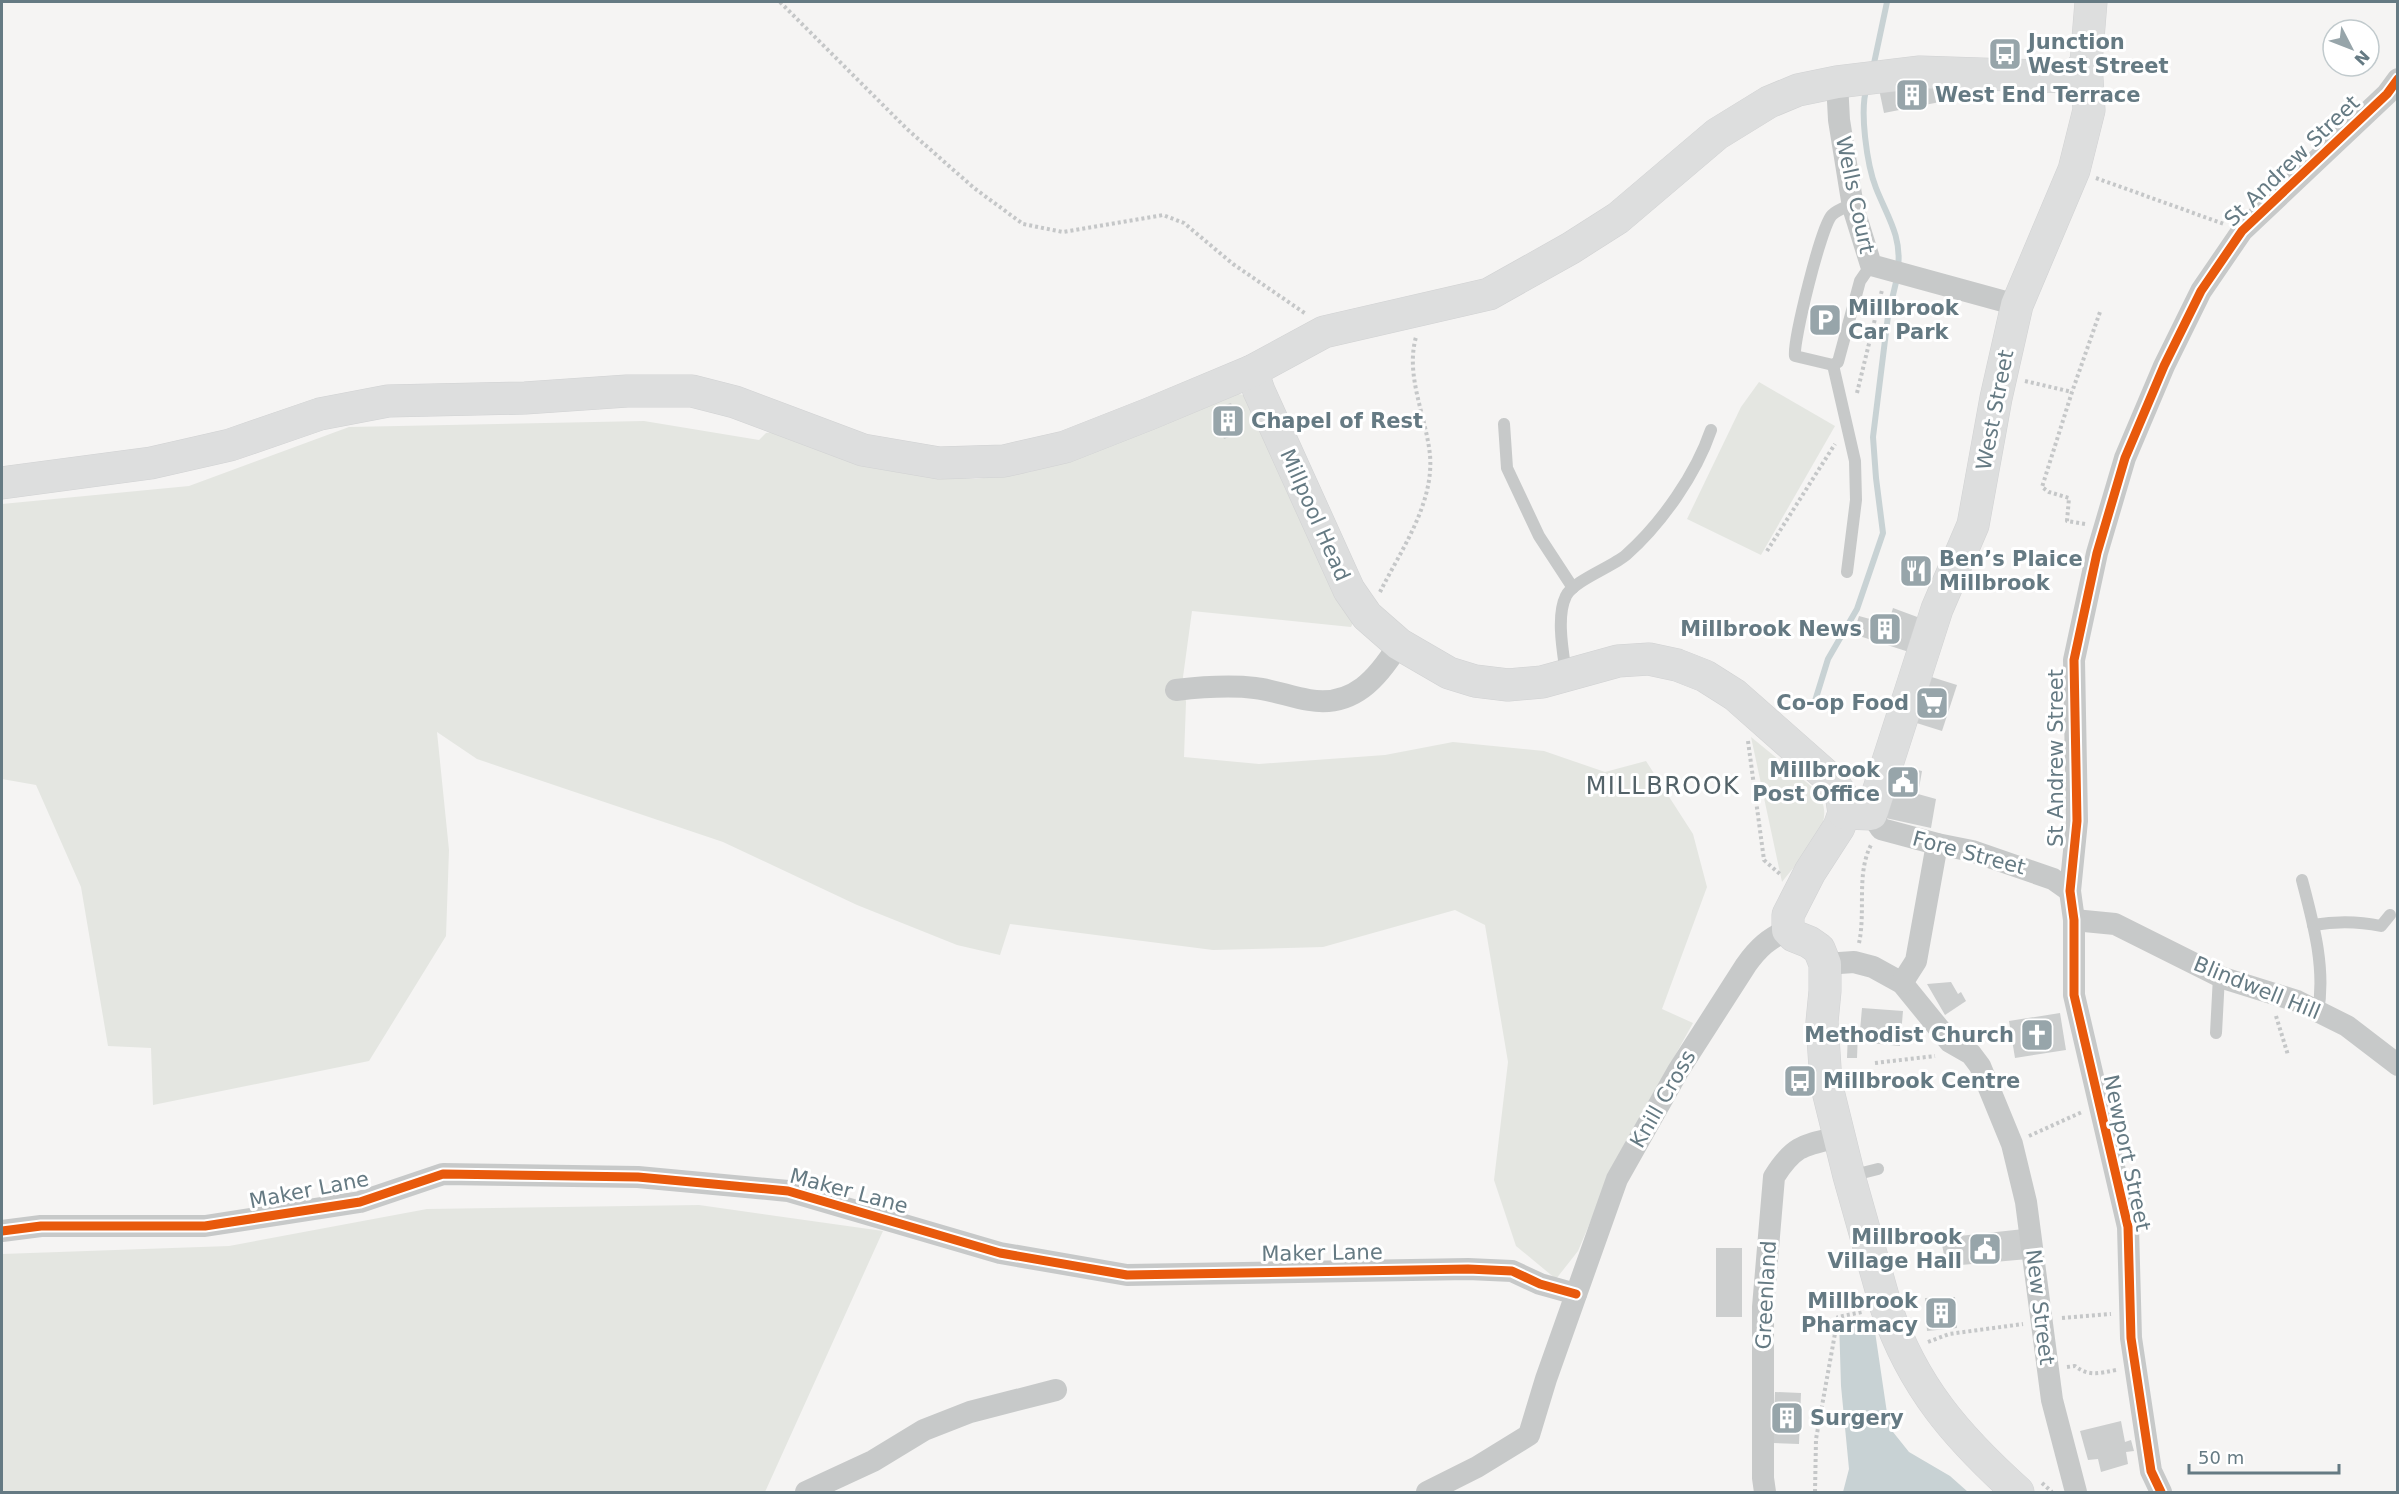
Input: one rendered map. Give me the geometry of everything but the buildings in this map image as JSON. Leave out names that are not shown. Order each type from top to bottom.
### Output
[{"type":"street","name":"West Street","points":[[1788,930],[1788,915],[1839,827],[1865,819],[1937,609],[1973,525],[1996,398],[2017,305],[2074,170],[2089,110],[2086,63],[2091,2]]},
{"type":"street","points":[[2,483],[151,463],[230,445],[320,414],[388,401],[525,398],[627,391],[692,391],[735,402],[863,450],[939,463],[1004,461],[1065,447],[1252,371],[1324,332],[1489,294],[1571,248],[1618,218],[1717,134],[1769,102],[1798,90],[1920,72],[2068,77],[2079,72],[2086,63]]},
{"type":"street","name":"Wells Court","points":[[1861,79],[1839,120],[1853,204],[1887,270]]},
{"type":"street","name":"St Andrew Street","points":[[2070,891],[2077,821],[2074,660],[2104,528],[2125,458],[2164,366],[2201,291],[2242,231],[2387,94],[2397,79]]},
{"type":"street","points":[[1887,270],[2017,305]]},
{"type":"street","name":"Millpool Head","points":[[1252,371],[1349,590],[1367,616],[1399,644],[1449,673],[1476,681],[1508,685],[1566,677],[1618,662],[1649,659],[1677,665],[1705,676],[1734,695],[1829,778],[1865,819]]},
{"type":"street","points":[[1176,690],[1201,687],[1254,688],[1311,701],[1334,701],[1356,694],[1371,683],[1399,644]]},
{"type":"street","name":"Fore Street","points":[[1865,819],[1937,844],[1972,850],[2033,871],[2053,879],[2070,891]]},
{"type":"street","points":[[1788,930],[1794,936],[1809,942],[1840,963],[1873,967],[1902,983],[1916,961],[1937,844]]},
{"type":"street","name":"Newport Street","points":[[2070,891],[2074,920],[2074,995],[2128,1227],[2130,1312],[2135,1366],[2151,1471],[2161,1492]]},
{"type":"street","name":"Blindwell Hill","points":[[2074,920],[2115,924],[2218,976],[2297,1001],[2347,1026],[2397,1065]]},
{"type":"street","name":"Knill Cross","points":[[1427,1492],[1477,1467],[1529,1436],[1617,1179],[1678,1071],[1756,950],[1770,938],[1788,930]]},
{"type":"street","points":[[1840,963],[1825,991],[1822,1022],[1826,1083],[1839,1137],[1864,1173],[1886,1307],[1920,1383],[1945,1419],[1977,1455],[2018,1492]]},
{"type":"street","name":"New Street","points":[[1902,983],[1950,1042],[1971,1054],[1980,1066],[2012,1144],[2026,1202],[2060,1473],[2076,1492]]},
{"type":"street","name":"Greenland","points":[[1766,1492],[1763,1478],[1763,1307],[1774,1177],[1785,1159],[1803,1145],[1839,1137]]},
{"type":"street","name":"Maker Lane","points":[[2,1230],[41,1226],[205,1226],[360,1202],[443,1174],[638,1177],[788,1191],[1000,1253],[1127,1275],[1468,1269],[1512,1271],[1540,1284],[1576,1294]]},
{"type":"street","points":[[806,1492],[873,1461],[924,1430],[970,1412],[1056,1390]]},
{"type":"lane","points":[[1853,204],[1832,215],[1824,228],[1794,352],[1800,358],[1833,364],[1838,362],[1860,280],[1887,270]]},
{"type":"lane","points":[[1833,364],[1855,461],[1856,500],[1847,572]]},
{"type":"lane","points":[[1504,423],[1507,468],[1539,536],[1573,588]]},
{"type":"lane","points":[[1566,677],[1562,636],[1563,606],[1568,593],[1626,555],[1640,541],[1693,472],[1711,430]]},
{"type":"lane","points":[[2302,880],[2313,925],[2322,993],[2318,1012]]},
{"type":"lane","points":[[2313,925],[2334,921],[2360,921],[2381,926],[2390,915]]},
{"type":"lane","points":[[2216,1033],[2218,976]]},
{"type":"path","points":[[780,2],[907,129],[974,188],[1023,224],[1063,232],[1162,215],[1184,223],[1233,264],[1320,323],[1324,332]]},
{"type":"path","points":[[2113,184],[2242,231]]},
{"type":"path","points":[[1367,616],[1411,532],[1426,497],[1430,477],[1430,455],[1414,380],[1412,352],[1429,309]]},
{"type":"path","points":[[2100,312],[2072,392],[2043,488],[2069,498],[2067,521],[2104,528]]},
{"type":"path","points":[[2042,385],[2072,392]]},
{"type":"path","points":[[1748,735],[1764,860],[1775,871],[1802,888]]},
{"type":"path","points":[[1840,963],[1862,931],[1865,819]]},
{"type":"path","points":[[2276,994],[2276,1016],[2288,1055]]},
{"type":"path","points":[[1875,1063],[1940,1055],[1950,1042]]},
{"type":"path","points":[[2012,1144],[2101,1105]]},
{"type":"path","points":[[1815,1492],[1816,1439],[1838,1317],[1886,1307]]},
{"type":"path","points":[[1905,1351],[1949,1334],[2130,1312]]},
{"type":"path","points":[[2048,1369],[2075,1366],[2090,1375],[2135,1366]]},
{"type":"shaded area","points":[[1759,382],[1835,426],[1761,555],[1687,519],[1741,407]]},
{"type":"shaded area","points":[[1233,393],[1244,395],[1354,621],[1351,627],[1192,611],[1183,677],[1186,702],[1184,757],[1259,764],[1385,755],[1453,742],[1544,751],[1605,772],[1646,761],[1693,834],[1707,887],[1662,1009],[1693,1023],[1613,1168],[1578,1251],[1556,1279],[1516,1246],[1494,1180],[1508,1062],[1485,925],[1455,910],[1323,947],[1213,950],[1010,924],[1000,955],[957,945],[857,905],[723,842],[477,759],[437,732],[449,850],[446,936],[369,1061],[153,1105],[151,1048],[108,1046],[81,887],[36,785],[2,779],[2,504],[189,486],[349,427],[644,421],[759,440],[766,433],[772,432],[917,475],[976,479],[1030,472],[1089,452]]},
{"type":"shaded area","points":[[1751,737],[1811,786],[1821,798],[1824,811],[1823,823],[1810,848],[1782,882]]},
{"type":"shaded area","points":[[699,1205],[883,1231],[765,1492],[2,1492],[2,1254],[229,1246],[427,1209]]},
{"type":"shaded area","points":[[1873,1318],[1887,1413],[1893,1432],[1909,1452],[1950,1476],[1968,1492],[1843,1492],[1849,1469],[1841,1386],[1839,1320]]},
{"type":"waterway","points":[[1873,68],[1887,2]]},
{"type":"waterway","points":[[1867,87],[1864,109],[1867,152],[1876,188],[1896,236],[1898,268]]},
{"type":"waterway","points":[[1815,701],[1828,659],[1857,609],[1883,533],[1873,437],[1888,316],[1897,278]]},
{"type":"cycle path","points":[[2161,1492],[2151,1471],[2131,1338],[2128,1227],[2074,995],[2074,920],[2070,891],[2077,821],[2074,660],[2097,553],[2125,458],[2164,366],[2201,291],[2242,231],[2387,94],[2398,79]]},
{"type":"cycle path","points":[[2,1231],[41,1226],[205,1226],[360,1202],[443,1174],[638,1177],[788,1191],[1000,1253],[1127,1275],[1468,1269],[1512,1271],[1540,1284],[1576,1294]]},
{"type":"place","name":"Junction West Street","points":[[2005,54]]},
{"type":"place","name":"West End Terrace","points":[[1912,95]]},
{"type":"place","name":"Millbrook Car Park","points":[[1825,320]]},
{"type":"place","name":"Chapel of Rest","points":[[1228,421]]},
{"type":"place","name":"Ben’s Plaice Millbrook","points":[[1916,571]]},
{"type":"place","name":"Millbrook News","points":[[1885,629]]},
{"type":"place","name":"Co-op Food","points":[[1932,703]]},
{"type":"place","name":"Millbrook Post Office","points":[[1903,782]]},
{"type":"place","name":"Methodist Church","points":[[2037,1035]]},
{"type":"place","name":"Millbrook Centre","points":[[1800,1081]]},
{"type":"place","name":"Millbrook Village Hall","points":[[1985,1249]]},
{"type":"place","name":"Millbrook Pharmacy","points":[[1941,1313]]},
{"type":"place","name":"Surgery","points":[[1787,1418]]},
{"type":"district","name":"MILLBROOK","points":[[1663,786]]}]
